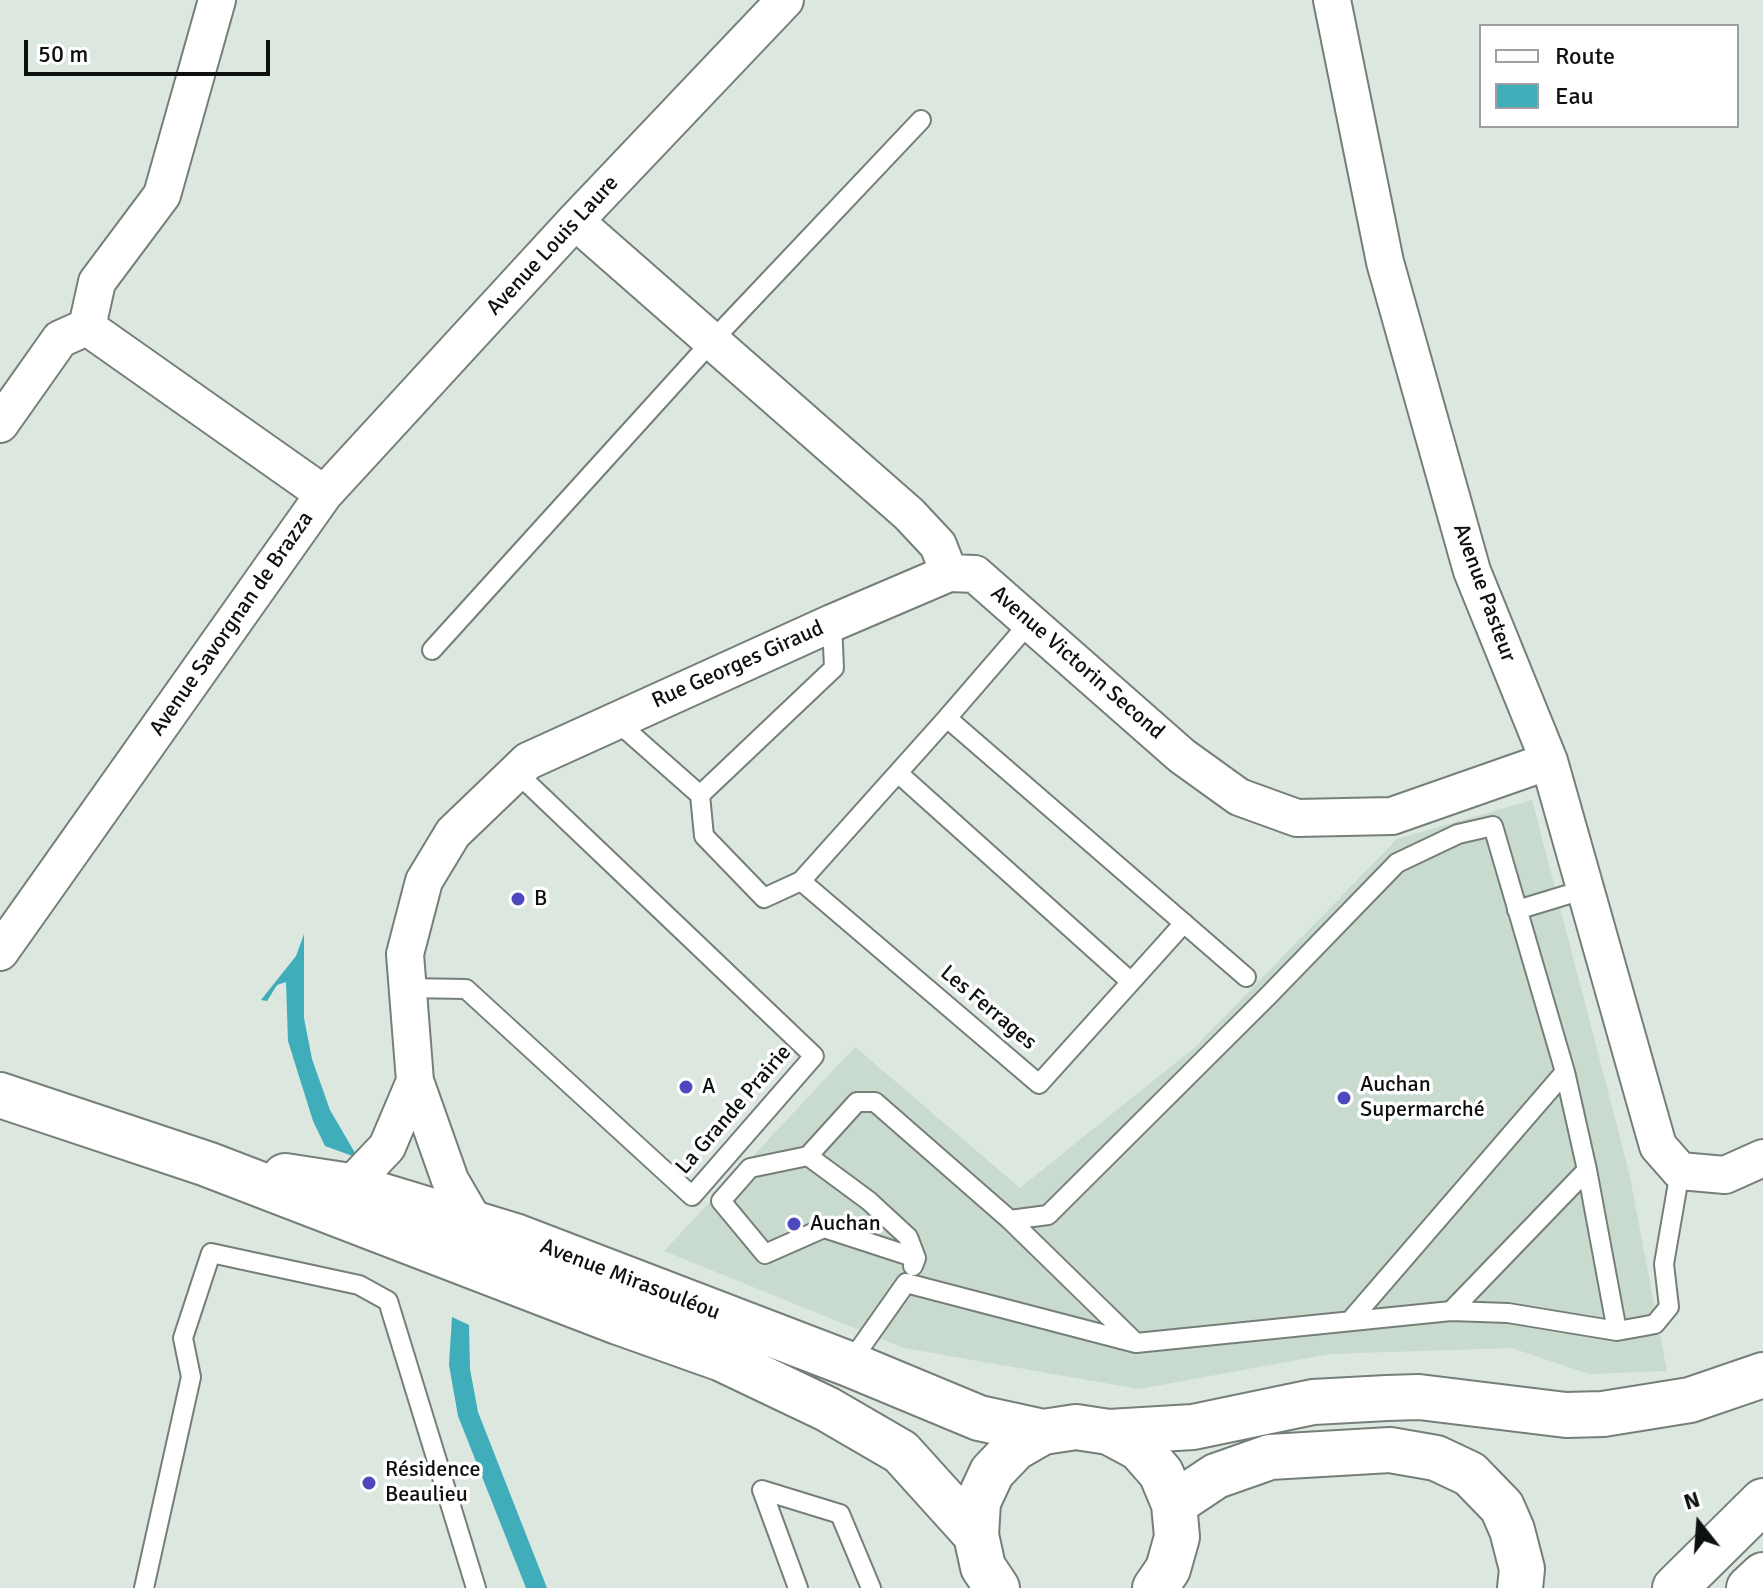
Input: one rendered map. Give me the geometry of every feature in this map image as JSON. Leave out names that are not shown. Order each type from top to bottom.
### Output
[{"type":"main road","name":"Avenue Mirasouléou","points":[[0,1095],[207,1164],[768,1379],[901,1452],[976,1535]]},
{"type":"main road","name":"Avenue Mirasouléou","points":[[207,1164],[350,1186],[515,1236],[849,1364],[979,1418],[1043,1432]]},
{"type":"main road","points":[[618,1322],[635,1282]]},
{"type":"main road","points":[[997,1588],[983,1567],[976,1535],[978,1502],[992,1472],[1015,1448],[1043,1432],[1076,1427],[1109,1432],[1193,1427],[1313,1402],[1373,1398],[1419,1397],[1566,1415],[1603,1414],[1690,1400],[1763,1375]]},
{"type":"main road","points":[[1109,1432],[1139,1448],[1161,1473],[1174,1504],[1177,1537],[1168,1569],[1155,1588]]},
{"type":"main road","points":[[1174,1504],[1216,1476],[1270,1457],[1390,1450],[1436,1458],[1470,1474],[1502,1507],[1520,1561],[1520,1588]]},
{"type":"main road","points":[[1675,1588],[1763,1501]]},
{"type":"main road","points":[[1749,1588],[1763,1575]]},
{"type":"street","points":[[0,424],[60,339],[87,327],[97,282],[162,195],[217,0]]},
{"type":"street","name":"Avenue Louis Laure","points":[[324,494],[575,221],[785,0]]},
{"type":"street","name":"Avenue Pasteur","points":[[1332,0],[1385,262],[1472,571],[1549,761],[1658,1146],[1680,1171]]},
{"type":"street","points":[[575,221],[909,514],[938,545],[949,573]]},
{"type":"street","name":"Avenue Savorgnan de Brazza","points":[[0,952],[324,494],[87,327]]},
{"type":"street","name":"Avenue Victorin Second","points":[[949,573],[975,574],[1182,756],[1239,797],[1297,818],[1392,816],[1549,761]]},
{"type":"street","name":"Rue Georges Giraud","points":[[415,1081],[405,954],[424,881],[453,833],[522,766],[615,720],[949,573]]},
{"type":"street","points":[[415,1081],[441,1159],[476,1225]]},
{"type":"street","points":[[350,1186],[387,1147],[415,1081]]},
{"type":"street","points":[[1680,1171],[1725,1175],[1763,1158]]},
{"type":"street","points":[[377,1230],[416,1219],[427,1209],[439,1180],[441,1159]]},
{"type":"lane","points":[[432,650],[712,341],[921,120]]},
{"type":"lane","points":[[615,720],[700,795],[704,836],[764,898],[801,881],[1030,622]]},
{"type":"lane","points":[[700,795],[834,668],[832,623]]},
{"type":"lane","points":[[947,718],[1246,977]]},
{"type":"lane","name":"La Grande Prairie","points":[[407,988],[466,989],[692,1196],[814,1056],[522,766]]},
{"type":"lane","points":[[898,773],[1131,982]]},
{"type":"lane","points":[[1010,1220],[1048,1215],[1397,863],[1458,834],[1493,826],[1565,1072],[1617,1331]]},
{"type":"lane","name":"Les Ferrages","points":[[801,881],[1039,1084],[1184,923]]},
{"type":"lane","points":[[1517,910],[1586,889]]},
{"type":"lane","points":[[1350,1321],[1565,1072]]},
{"type":"lane","points":[[916,1258],[824,1228],[765,1254],[721,1201],[750,1168],[808,1156],[857,1102],[875,1102],[1010,1220],[1136,1343]]},
{"type":"lane","points":[[808,1156],[869,1201],[908,1237],[916,1258],[906,1283],[849,1364]]},
{"type":"lane","points":[[1451,1311],[1587,1170]]},
{"type":"lane","points":[[906,1283],[1136,1343],[1451,1311],[1508,1313],[1617,1331],[1655,1324],[1669,1307],[1664,1264],[1680,1171]]},
{"type":"lane","points":[[144,1588],[191,1377],[183,1338],[211,1253],[359,1285],[388,1301],[476,1588]]},
{"type":"lane","points":[[798,1588],[762,1490],[840,1514],[871,1588]]},
{"type":"shaded area","points":[[1532,800],[1629,1172],[1667,1371],[1589,1374],[1512,1348],[1330,1354],[1139,1389],[904,1348],[664,1251],[855,1047],[1020,1188],[1194,1048],[1397,839]]},
{"type":"water","points":[[304,934],[304,1018],[312,1059],[330,1110],[358,1158],[325,1146],[313,1121],[288,1041],[286,982],[277,985],[267,1001],[261,1000],[296,956]]},
{"type":"water","points":[[452,1317],[469,1325],[470,1369],[478,1412],[547,1588],[526,1588],[458,1416],[449,1365]]},
{"type":"place","name":"B","points":[[518,899]]},
{"type":"place","name":"A","points":[[686,1087]]},
{"type":"place","name":"Auchan Supermarché","points":[[1344,1098]]},
{"type":"place","name":"Auchan","points":[[794,1224]]},
{"type":"place","name":"Résidence Beaulieu","points":[[369,1483]]}]
